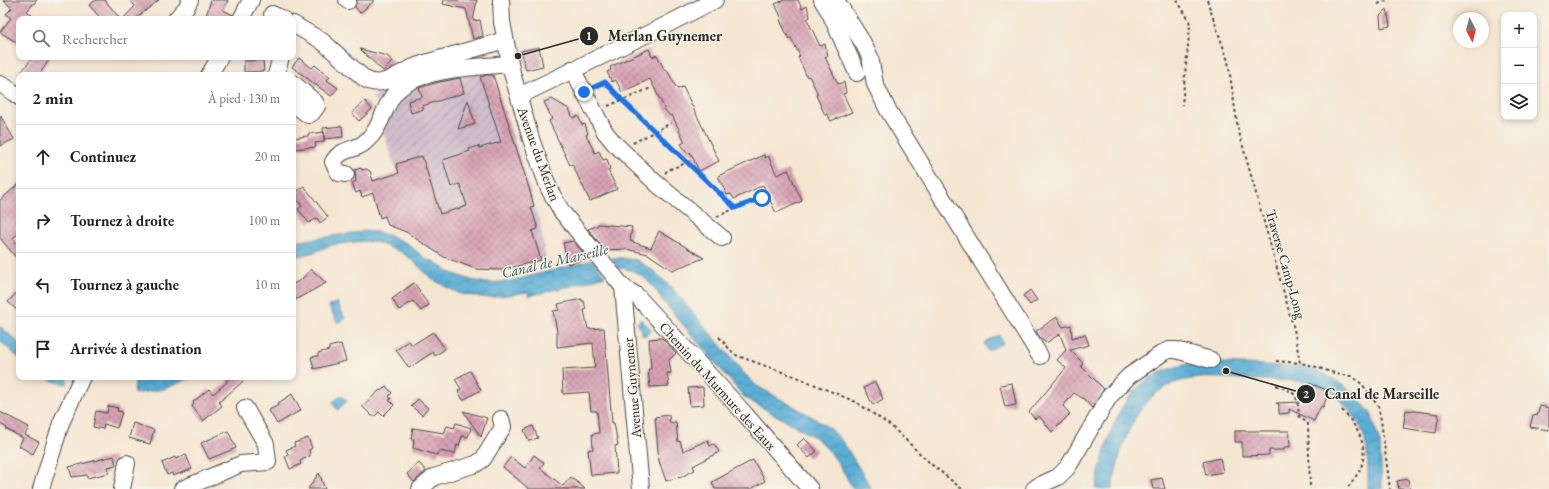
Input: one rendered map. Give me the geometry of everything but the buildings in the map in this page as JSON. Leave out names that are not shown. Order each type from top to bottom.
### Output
[{"type":"street","points":[[179,16],[186,8],[190,0]]},
{"type":"street","points":[[243,16],[251,0]]},
{"type":"street","name":"Avenue du Merlan","points":[[501,0],[502,22],[510,64],[531,139],[552,195],[562,212],[619,281]]},
{"type":"street","points":[[519,96],[715,0]]},
{"type":"street","points":[[822,0],[830,13],[857,73]]},
{"type":"street","points":[[836,0],[870,57],[875,84],[888,110],[1040,356]]},
{"type":"street","points":[[296,26],[322,41],[364,79],[373,83],[390,80],[409,69],[422,64],[506,40]]},
{"type":"street","points":[[211,72],[218,60]]},
{"type":"street","points":[[346,174],[339,173],[335,168],[333,162],[338,154],[362,145],[374,133],[388,102],[396,91],[405,84],[450,69],[510,64]]},
{"type":"street","points":[[572,69],[609,137],[624,154],[722,238]]},
{"type":"street","points":[[0,84],[16,95]]},
{"type":"street","points":[[296,86],[315,102],[317,106],[312,113],[308,114],[296,106]]},
{"type":"street","name":"Avenue Guynemer","points":[[619,281],[641,489]]},
{"type":"street","name":"Chemin du Murmure des Eaux","points":[[619,281],[636,296],[745,414],[810,489]]},
{"type":"street","points":[[1034,489],[1058,477],[1065,470],[1109,398],[1129,376],[1169,350],[1176,350],[1211,360]]},
{"type":"street","points":[[41,489],[61,423],[81,380]]},
{"type":"street","points":[[182,489],[240,464],[268,462],[266,444],[245,408]]},
{"type":"street","points":[[420,489],[434,477],[476,464],[483,459],[503,428],[501,419]]},
{"type":"street","points":[[122,489],[127,462]]},
{"type":"path","points":[[1177,0],[1189,20],[1190,26],[1182,105]]},
{"type":"path","name":"Traverse Camp-Long","points":[[1207,0],[1228,61],[1238,129],[1294,329],[1300,363]]},
{"type":"path","points":[[1378,4],[1388,0]]},
{"type":"path","points":[[584,92],[605,82],[735,208]]},
{"type":"path","points":[[595,112],[651,88]]},
{"type":"path","points":[[624,154],[635,141],[671,124]]},
{"type":"path","points":[[656,183],[668,170],[691,161]]},
{"type":"path","points":[[704,223],[735,208],[762,198]]},
{"type":"path","points":[[719,337],[734,354],[738,356],[799,378],[856,402],[891,426],[931,464],[962,489]]},
{"type":"path","points":[[1276,361],[1310,365],[1340,376],[1351,376],[1362,384],[1378,406],[1390,489]]},
{"type":"path","points":[[1276,385],[1293,392],[1298,398],[1299,416],[1308,424],[1310,489]]},
{"type":"path","points":[[1342,410],[1353,421],[1361,438],[1363,449],[1360,469],[1347,489]]},
{"type":"shaded area","points":[[486,52],[539,218],[546,258],[501,270],[476,269],[444,257],[406,232],[388,225],[372,181],[397,173],[383,131],[381,106],[372,98],[417,72]]},
{"type":"water","points":[[367,231],[377,232],[391,236],[408,244],[427,260],[434,261],[449,272],[471,280],[487,283],[511,281],[593,260],[605,276],[557,290],[529,296],[528,292],[488,298],[461,294],[446,287],[432,279],[411,259],[401,252],[376,242],[362,241],[331,245],[315,252],[296,256],[296,242]]},
{"type":"water","points":[[612,258],[636,260],[654,271],[674,290],[743,372],[757,386],[831,429],[843,442],[872,489],[853,489],[836,460],[820,441],[744,397],[662,300],[654,288],[637,273],[624,268],[617,268]]},
{"type":"water","points":[[337,302],[345,318],[342,321],[337,322],[329,306]]},
{"type":"water","points":[[641,319],[652,330],[646,336],[642,335],[642,331],[636,324]]},
{"type":"water","points":[[0,326],[16,340],[16,355],[0,341]]},
{"type":"water","points":[[999,335],[1003,343],[988,351],[984,343]]},
{"type":"water","points":[[1204,362],[1301,367],[1323,373],[1343,385],[1353,393],[1371,413],[1380,443],[1382,489],[1368,489],[1368,463],[1365,439],[1356,418],[1337,398],[1338,397],[1319,386],[1300,381],[1199,378],[1172,384],[1157,393],[1144,405],[1126,436],[1120,454],[1112,489],[1096,489],[1097,479],[1111,430],[1119,413],[1138,387],[1165,370],[1183,365]]},
{"type":"water","points":[[50,380],[67,380],[67,384]]},
{"type":"water","points":[[135,380],[186,380],[164,389],[134,394]]},
{"type":"water","points":[[341,395],[347,401],[338,410],[332,403]]},
{"type":"place","name":"Merlan Guynemer","points":[[518,56]]},
{"type":"place","name":"Canal de Marseille","points":[[1226,371]]},
{"type":"route","points":[[584,92],[605,82],[735,208],[762,198]]}]
